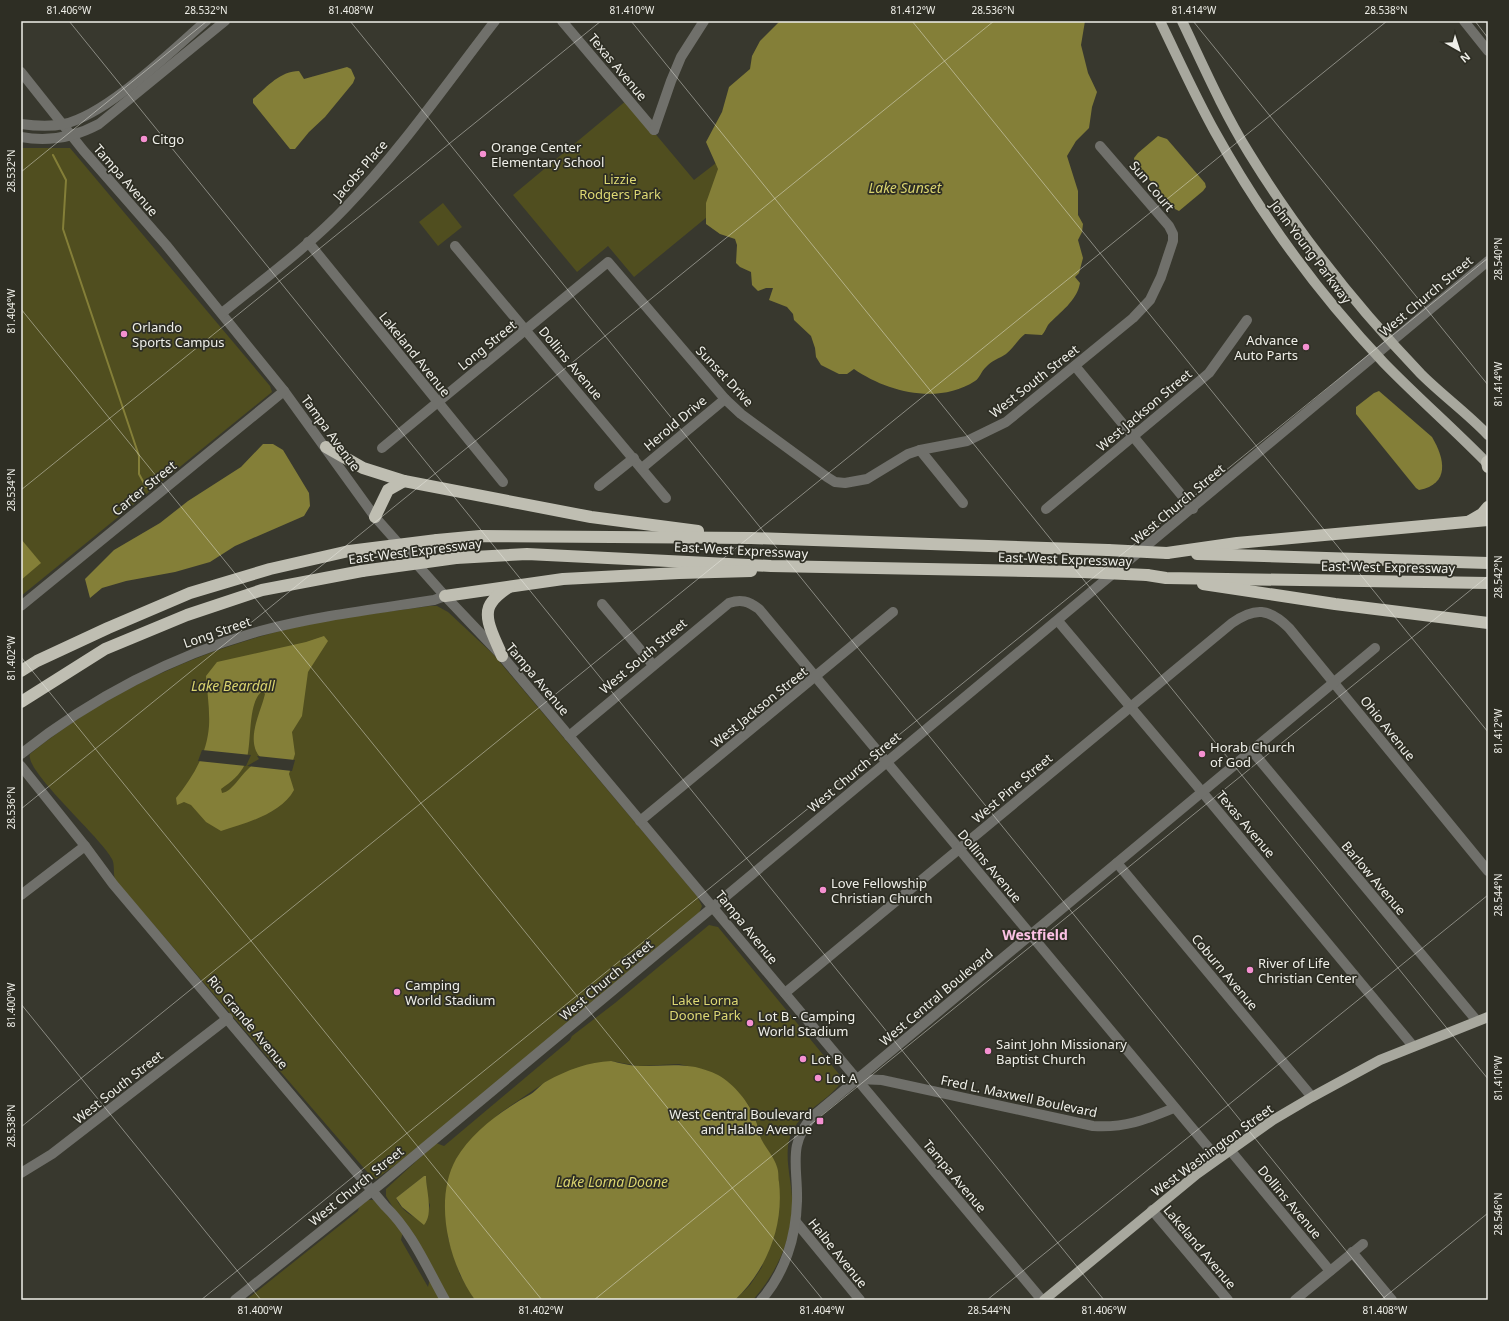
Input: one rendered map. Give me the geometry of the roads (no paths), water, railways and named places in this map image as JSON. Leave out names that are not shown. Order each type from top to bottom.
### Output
[{"type":"highway","points":[[326,447],[363,468],[404,480],[591,517],[751,538]]},
{"type":"highway","points":[[375,517],[388,490],[404,480]]},
{"type":"highway","points":[[1469,522],[1482,514],[1488,507]]},
{"type":"highway","points":[[1167,553],[1237,543],[1488,520]]},
{"type":"highway","name":"East-West Expressway","points":[[21,671],[37,661],[108,628],[190,594],[270,569],[349,551],[480,536],[751,538],[1488,563]]},
{"type":"highway","name":"East-West Expressway","points":[[21,702],[105,649],[187,615],[262,590],[362,571],[456,558],[527,554],[771,566],[1082,572],[1147,575],[1166,578],[1488,583]]},
{"type":"highway","points":[[445,596],[563,579],[615,575],[748,572],[771,566]]},
{"type":"highway","points":[[1166,578],[1334,604],[1488,623]]},
{"type":"highway","points":[[502,656],[489,622],[488,614],[491,602],[508,587]]},
{"type":"main road","name":"John Young Parkway","points":[[1160,21],[1215,132],[1254,196],[1320,289],[1376,354],[1488,464]]},
{"type":"main road","name":"John Young Parkway","points":[[1182,21],[1232,123],[1271,187],[1328,268],[1391,342],[1423,376],[1488,435]]},
{"type":"main road","name":"West Washington Street","points":[[1043,1300],[1152,1210],[1218,1158],[1273,1120],[1380,1060],[1488,1017]]},
{"type":"street","points":[[21,124],[46,126],[63,124],[90,114],[118,95],[206,21]]},
{"type":"street","points":[[21,137],[38,139],[72,136],[85,132],[99,124],[225,21]]},
{"type":"street","name":"Jacobs Place","points":[[222,313],[308,242],[345,208],[375,176],[495,21]]},
{"type":"street","name":"Texas Avenue","points":[[562,21],[654,130],[681,57],[704,21]]},
{"type":"street","points":[[1464,21],[1488,51]]},
{"type":"street","points":[[171,51],[179,59]]},
{"type":"street","name":"Tampa Avenue","points":[[21,72],[72,136],[222,313],[284,391],[326,447],[375,517],[445,596],[502,656],[640,821],[714,906],[785,993],[1043,1300]]},
{"type":"street","name":"Sun Court","points":[[1100,146],[1169,226],[1173,234],[1171,248]]},
{"type":"street","name":"Lakeland Avenue","points":[[308,242],[503,482]]},
{"type":"street","name":"Dollins Avenue","points":[[455,246],[666,498]]},
{"type":"street","name":"West South Street","points":[[845,483],[867,479],[908,454],[920,450],[967,441],[987,433],[1006,422],[1133,318],[1150,300],[1161,277],[1171,248]]},
{"type":"street","name":"West Church Street","points":[[235,1300],[373,1190],[1193,509],[1488,261]]},
{"type":"street","name":"Long Street","points":[[382,448],[608,262]]},
{"type":"street","name":"Sunset Drive","points":[[608,262],[725,399],[742,414],[827,477],[835,482],[845,483]]},
{"type":"street","name":"West Jackson Street","points":[[1046,509],[1208,373],[1247,320]]},
{"type":"street","points":[[1075,366],[1193,509]]},
{"type":"street","name":"Carter Street","points":[[21,606],[284,391]]},
{"type":"street","name":"Herold Drive","points":[[642,468],[725,399]]},
{"type":"street","points":[[920,450],[963,503]]},
{"type":"street","name":"Herold Drive","points":[[599,486],[634,458]]},
{"type":"street","name":"Long Street","points":[[21,754],[47,734],[99,700],[136,680],[183,658],[227,641],[261,631],[327,616],[434,600],[445,596]]},
{"type":"street","name":"West South Street","points":[[569,736],[720,609],[737,600]]},
{"type":"street","name":"Dollins Avenue","points":[[737,600],[751,603],[759,609],[1174,1108],[1218,1158]]},
{"type":"street","points":[[602,604],[653,665]]},
{"type":"street","name":"Ohio Avenue","points":[[1261,611],[1280,619],[1289,628],[1488,871]]},
{"type":"street","name":"West Pine Street","points":[[785,993],[1232,622],[1250,613],[1261,611]]},
{"type":"street","name":"West Jackson Street","points":[[640,821],[893,612]]},
{"type":"street","name":"Texas Avenue","points":[[1058,621],[1413,1046]]},
{"type":"street","name":"West Central Boulevard","points":[[761,1300],[781,1271],[790,1248],[796,1222],[797,1198],[794,1172],[796,1149],[799,1135],[804,1126],[813,1116],[1203,793],[1375,648]]},
{"type":"street","name":"Barlow Avenue","points":[[1252,751],[1477,1021]]},
{"type":"street","name":"Rio Grande Avenue","points":[[21,766],[118,890],[398,1218],[446,1300]]},
{"type":"street","points":[[21,895],[85,846]]},
{"type":"street","name":"Coburn Avenue","points":[[1117,863],[1312,1097]]},
{"type":"street","name":"West South Street","points":[[21,1173],[52,1154],[228,1018]]},
{"type":"street","name":"Fred L. Maxwell Boulevard","points":[[857,1079],[882,1080],[1093,1126],[1111,1127],[1128,1125],[1174,1108]]},
{"type":"street","name":"Dollins Avenue","points":[[1230,1150],[1330,1271]]},
{"type":"street","name":"Lakeland Avenue","points":[[1152,1210],[1228,1300]]},
{"type":"street","name":"Halbe Avenue","points":[[796,1222],[860,1300]]},
{"type":"street","points":[[1295,1300],[1363,1244]]},
{"type":"street","points":[[1352,1252],[1392,1300]]},
{"type":"water","name":"Lake Sunset","points":[[780,21],[1085,21],[1081,45],[1088,73],[1097,92],[1092,107],[1089,128],[1076,141],[1067,156],[1078,191],[1078,215],[1083,224],[1082,232],[1078,240],[1083,258],[1079,273],[1075,277],[1080,283],[1072,301],[1048,325],[1042,335],[1025,334],[1006,354],[988,365],[975,381],[961,388],[945,392],[929,394],[913,393],[882,384],[854,369],[847,374],[839,374],[821,365],[816,357],[811,336],[794,320],[793,314],[787,307],[769,300],[773,288],[766,288],[758,291],[752,285],[751,272],[740,267],[736,263],[737,245],[735,239],[720,234],[706,224],[706,203],[718,169],[706,142],[722,112],[729,87],[750,69],[752,56],[760,41]]},
{"type":"water","points":[[347,67],[351,69],[355,78],[353,83],[325,117],[309,132],[295,149],[290,149],[253,103],[253,99],[274,80],[286,74],[299,71],[304,79]]},
{"type":"water","points":[[1158,136],[1167,139],[1205,183],[1206,187],[1203,191],[1179,211],[1175,209],[1135,163],[1134,158],[1138,153]]},
{"type":"water","points":[[1379,391],[1432,437],[1440,454],[1442,470],[1436,482],[1429,487],[1419,490],[1416,488],[1356,414],[1356,407],[1374,393]]},
{"type":"water","points":[[263,444],[273,444],[283,450],[309,493],[310,506],[304,516],[235,546],[210,562],[175,572],[126,581],[102,588],[90,598],[85,579],[114,550],[160,523],[188,501],[241,467]]},
{"type":"water","points":[[21,539],[41,563],[21,580]]},
{"type":"water","name":"Lake Beardall","points":[[324,636],[328,641],[308,672],[302,716],[292,732],[295,754],[289,774],[294,790],[288,798],[272,811],[252,821],[221,831],[206,822],[191,805],[184,802],[177,805],[176,798],[198,765],[208,736],[209,707],[206,676],[217,662],[306,642]],"holes":[[[263,691],[265,694],[254,734],[254,743],[260,757],[259,761],[249,768],[231,788],[222,793],[221,789],[241,772],[245,764],[249,747],[254,704],[258,696]]]},
{"type":"water","name":"Lake Lorna Doone","points":[[611,1061],[637,1066],[680,1065],[698,1068],[718,1075],[730,1083],[746,1101],[757,1123],[759,1134],[774,1159],[778,1171],[780,1199],[779,1215],[776,1231],[764,1261],[756,1275],[735,1300],[475,1300],[458,1269],[451,1251],[447,1232],[445,1213],[446,1194],[449,1176],[456,1159],[471,1139],[489,1122],[531,1094],[545,1082],[578,1067]]},
{"type":"water","points":[[426,1176],[429,1215],[424,1225],[402,1207],[396,1198]]},
{"type":"waterway","points":[[53,155],[66,180],[63,229],[139,456],[139,474],[146,487]]},
{"type":"place","name":"Citgo","points":[[144,139]]},
{"type":"place","name":"Orange Center Elementary School","points":[[483,154]]},
{"type":"place","name":"Orlando Sports Campus","points":[[124,334]]},
{"type":"place","name":"Advance Auto Parts","points":[[1306,347]]},
{"type":"place","name":"Horab Church of God","points":[[1202,754]]},
{"type":"place","name":"Love Fellowship Christian Church","points":[[823,890]]},
{"type":"place","name":"River of Life Christian Center","points":[[1250,970]]},
{"type":"place","name":"Camping World Stadium","points":[[397,992]]},
{"type":"place","name":"Lot B - Camping World Stadium","points":[[750,1023]]},
{"type":"place","name":"Saint John Missionary Baptist Church","points":[[988,1051]]},
{"type":"place","name":"Lot B","points":[[803,1059]]},
{"type":"place","name":"Lot A","points":[[818,1078]]},
{"type":"place","name":"West Central Boulevard and Halbe Avenue","points":[[820,1121]]},
{"type":"district","name":"Westfield","points":[[1035,935]]},
{"type":"park label","name":"Lizzie Rodgers Park","points":[[620,186]]},
{"type":"park label","name":"Lake Lorna Doone Park","points":[[705,1008]]}]
